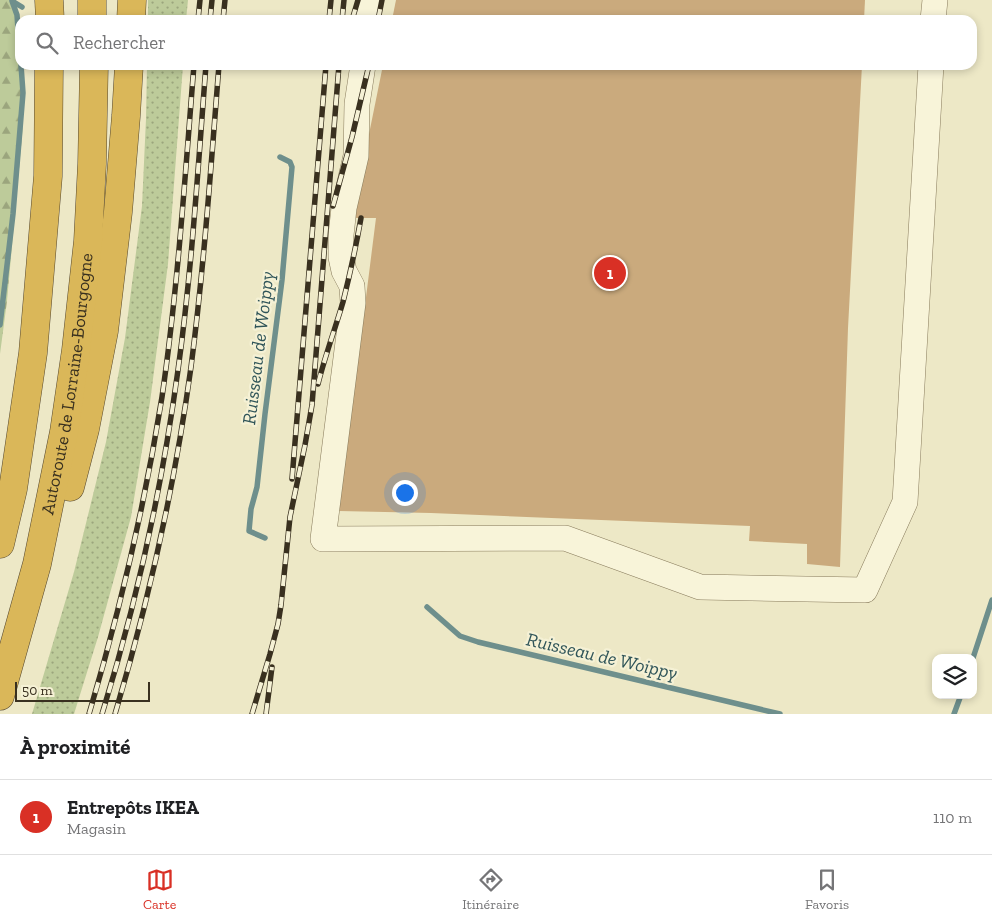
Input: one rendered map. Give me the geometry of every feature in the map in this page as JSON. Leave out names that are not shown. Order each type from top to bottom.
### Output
[{"type":"highway","points":[[49,0],[50,15]]},
{"type":"highway","points":[[92,0],[92,15]]},
{"type":"highway","points":[[131,15],[132,0]]},
{"type":"highway","name":"Autoroute de Lorraine-Bourgogne","points":[[0,544],[13,489],[33,353],[48,176],[49,70]]},
{"type":"highway","name":"Autoroute de Lorraine-Bourgogne","points":[[0,696],[37,564],[64,432],[88,241],[94,70]]},
{"type":"highway","points":[[37,564],[63,510],[85,429],[102,340],[118,212],[129,70]]},
{"type":"lane","points":[[368,0],[368,15]]},
{"type":"lane","points":[[934,15],[935,0]]},
{"type":"lane","points":[[362,70],[357,104],[356,156],[344,208],[341,235],[341,257],[344,271],[352,286],[353,303],[323,539],[565,538],[700,587],[865,590],[905,502],[931,70]]},
{"type":"green space","points":[[0,0],[15,0],[17,15],[15,15],[15,70],[23,70],[23,125],[7,301],[0,354]]},
{"type":"green space","points":[[148,0],[188,0],[186,15],[148,15]]},
{"type":"green space","points":[[147,70],[183,70],[168,264],[150,402],[131,517],[98,637],[74,714],[32,714],[74,572],[106,442],[125,338],[142,206]]},
{"type":"building","points":[[396,0],[865,0],[864,15],[393,15]]},
{"type":"building","points":[[382,70],[862,70],[848,328],[840,567],[807,564],[807,544],[749,541],[750,526],[339,511],[376,218],[352,218]]},
{"type":"waterway","points":[[17,15],[12,1],[22,7]]},
{"type":"waterway","points":[[0,325],[13,214],[23,93],[21,70]]},
{"type":"waterway","name":"Ruisseau de Woippy","points":[[265,538],[249,531],[251,509],[257,487],[282,280],[292,167],[290,162],[280,157]]},
{"type":"waterway","name":"Ruisseau de Woippy","points":[[974,654],[992,600]]},
{"type":"waterway","name":"Ruisseau de Woippy","points":[[427,607],[460,636],[478,642],[780,714]]},
{"type":"waterway","name":"Ruisseau de Woippy","points":[[954,714],[960,699]]},
{"type":"railway","points":[[198,15],[200,0]]},
{"type":"railway","points":[[210,15],[212,0]]},
{"type":"railway","points":[[224,15],[225,0]]},
{"type":"railway","points":[[330,15],[331,0]]},
{"type":"railway","points":[[342,15],[344,0]]},
{"type":"railway","points":[[354,15],[358,0]]},
{"type":"railway","points":[[379,15],[382,0]]},
{"type":"railway","points":[[89,714],[131,557],[162,397],[177,273],[194,70]]},
{"type":"railway","points":[[102,714],[137,587],[156,501],[172,414],[187,294],[206,70]]},
{"type":"railway","points":[[115,714],[160,542],[185,411],[200,292],[219,70]]},
{"type":"railway","points":[[292,479],[326,70]]},
{"type":"railway","points":[[252,714],[278,624],[290,517],[312,405],[339,70]]},
{"type":"railway","points":[[333,206],[368,70]]},
{"type":"railway","points":[[318,384],[343,302],[361,218]]},
{"type":"railway","points":[[266,714],[272,667]]},
{"type":"place","name":"Entrepôts IKEA","points":[[610,273]]}]
